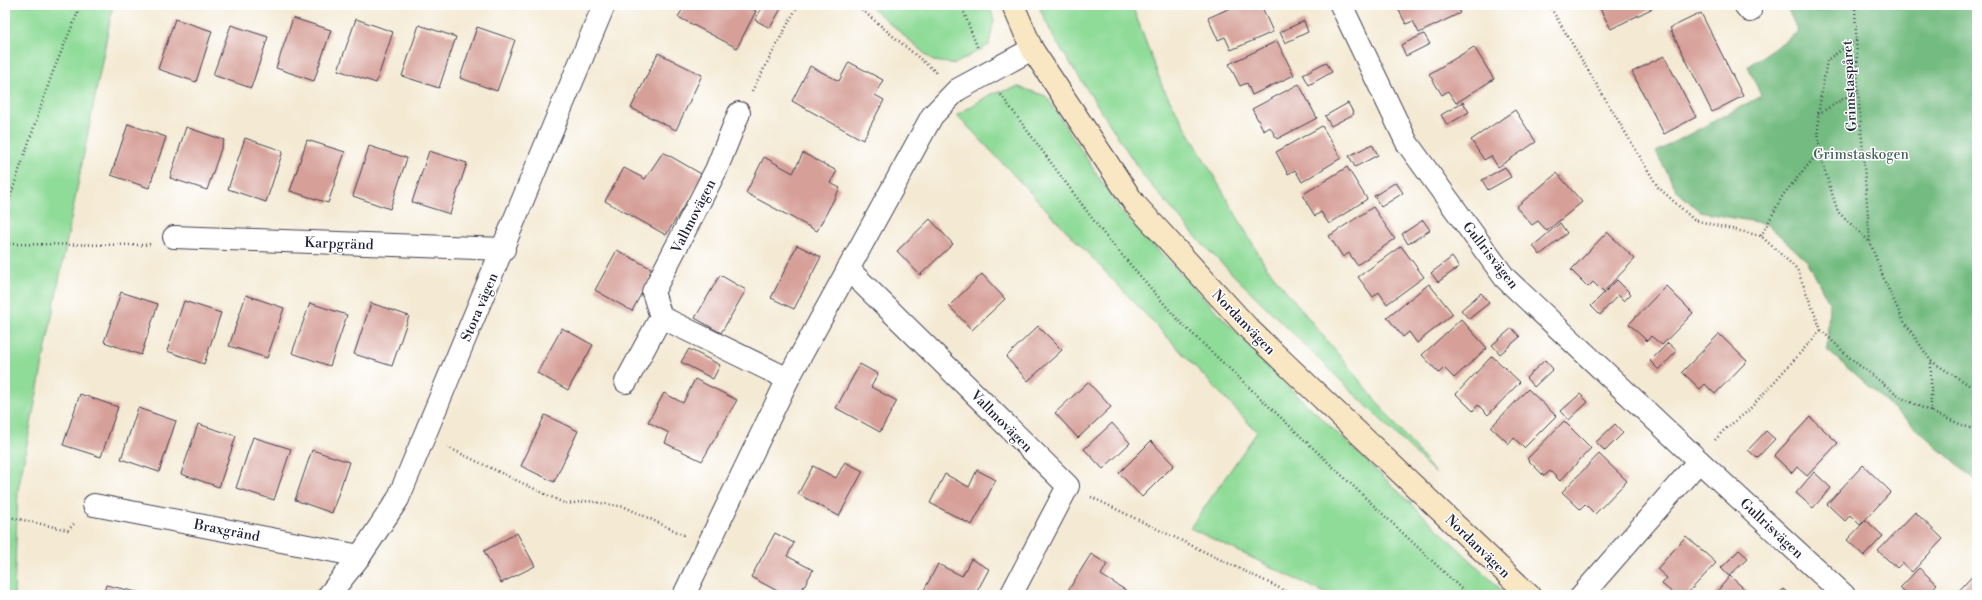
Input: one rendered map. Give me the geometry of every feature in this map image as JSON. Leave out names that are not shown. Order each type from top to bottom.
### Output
[{"type":"street","name":"Stora vägen","points":[[329,595],[360,556],[398,499],[504,248],[604,5]]},
{"type":"street","name":"Nordanvägen","points":[[1013,5],[1032,49],[1139,209],[1250,330],[1529,595]]},
{"type":"street","name":"Gullrisvägen","points":[[1341,5],[1407,143],[1505,278],[1844,595]]},
{"type":"street","points":[[684,595],[788,379],[932,116],[957,90],[987,72],[1032,49]]},
{"type":"street","name":"Vallmovägen","points":[[661,317],[653,292],[716,170],[739,113]]},
{"type":"street","name":"Karpgränd","points":[[174,237],[504,248]]},
{"type":"street","name":"Vallmovägen","points":[[848,269],[1068,486]]},
{"type":"street","points":[[626,382],[661,317],[788,379]]},
{"type":"street","points":[[1582,595],[1699,461]]},
{"type":"street","points":[[1011,595],[1068,486]]},
{"type":"street","name":"Braxgränd","points":[[94,505],[360,556]]},
{"type":"path","points":[[5,212],[52,74],[81,5]]},
{"type":"path","points":[[739,113],[798,5]]},
{"type":"path","points":[[856,5],[957,90]]},
{"type":"path","points":[[961,5],[987,72],[997,89],[1103,233],[1178,321],[1468,595]]},
{"type":"path","points":[[1549,5],[1658,187],[1694,220],[1761,236],[1797,269],[1821,330],[1851,359],[1902,398],[1977,432]]},
{"type":"path","name":"Grimstaspåret","points":[[1855,5],[1858,90],[1870,242],[1903,320],[1931,362],[1970,385],[1977,387]]},
{"type":"path","points":[[1856,40],[1827,60],[1818,115],[1819,153],[1838,212],[1870,242]]},
{"type":"path","points":[[1818,115],[1858,90]]},
{"type":"path","points":[[1761,236],[1783,195],[1819,153]]},
{"type":"path","points":[[5,244],[144,245],[174,237]]},
{"type":"path","points":[[1699,461],[1725,429],[1747,412],[1821,330]]},
{"type":"path","points":[[1931,362],[1931,412]]},
{"type":"path","points":[[425,437],[566,504],[588,502],[625,507],[708,546]]},
{"type":"path","points":[[1068,486],[1294,595]]},
{"type":"path","points":[[5,516],[68,530],[94,505]]},
{"type":"green space","points":[[5,5],[113,5],[18,490],[14,595],[5,595]]},
{"type":"green space","points":[[869,5],[989,5],[994,20],[989,45],[955,64],[933,61]]},
{"type":"green space","points":[[1038,5],[1132,5],[1163,88],[1265,265],[1436,474],[1205,247],[1144,177],[1055,40]]},
{"type":"green space","name":"Grimstaskogen","points":[[1786,5],[1977,5],[1977,482],[1827,350],[1829,303],[1808,262],[1767,224],[1700,212],[1677,191],[1656,152],[1761,96],[1748,66],[1798,32]]},
{"type":"green space","points":[[1019,87],[1046,96],[1120,210],[1293,391],[1507,595],[1329,595],[1190,528],[1257,432],[957,115],[991,94]]},
{"type":"building","points":[[685,5],[745,5],[756,11],[737,48],[678,17]]},
{"type":"building","points":[[764,5],[783,5],[770,28],[755,20]]},
{"type":"building","points":[[1237,5],[1261,5],[1273,32],[1231,50],[1225,37],[1218,40],[1208,18]]},
{"type":"building","points":[[1396,5],[1456,5],[1460,13],[1419,33],[1413,21],[1406,24]]},
{"type":"building","points":[[1598,5],[1659,5],[1611,29]]},
{"type":"building","points":[[1701,13],[1743,96],[1712,112],[1670,28]]},
{"type":"building","points":[[293,18],[331,30],[314,81],[276,68]]},
{"type":"building","points":[[175,19],[212,31],[196,82],[158,69]]},
{"type":"building","points":[[356,19],[393,32],[376,83],[338,70]]},
{"type":"building","points":[[1304,21],[1308,32],[1285,43],[1280,32]]},
{"type":"building","points":[[231,25],[268,37],[251,88],[213,75]]},
{"type":"building","points":[[419,25],[456,37],[439,88],[402,76]]},
{"type":"building","points":[[477,27],[515,40],[497,91],[460,78]]},
{"type":"building","points":[[1424,34],[1430,44],[1406,56],[1401,45]]},
{"type":"building","points":[[1277,41],[1294,75],[1252,95],[1247,83],[1240,86],[1229,64]]},
{"type":"building","points":[[1474,47],[1494,79],[1456,103],[1448,91],[1442,95],[1429,74]]},
{"type":"building","points":[[658,53],[702,75],[676,130],[631,108]]},
{"type":"building","points":[[1664,56],[1696,117],[1664,134],[1632,72]]},
{"type":"building","points":[[849,62],[883,80],[875,95],[884,100],[863,140],[792,101],[810,66],[839,81]]},
{"type":"building","points":[[1326,62],[1332,72],[1309,85],[1303,74]]},
{"type":"building","points":[[1299,84],[1317,118],[1277,139],[1270,127],[1264,131],[1252,109]]},
{"type":"building","points":[[1463,102],[1469,112],[1447,125],[1441,115]]},
{"type":"building","points":[[1348,103],[1354,114],[1331,126],[1325,116]]},
{"type":"building","points":[[1515,110],[1536,142],[1498,167],[1491,156],[1484,160],[1471,140]]},
{"type":"building","points":[[128,124],[166,137],[149,188],[111,175]]},
{"type":"building","points":[[1322,126],[1341,158],[1302,182],[1295,170],[1288,174],[1276,152]]},
{"type":"building","points":[[186,127],[224,140],[207,190],[170,178]]},
{"type":"building","points":[[245,138],[283,151],[266,202],[228,189]]},
{"type":"building","points":[[307,140],[345,152],[328,203],[290,191]]},
{"type":"building","points":[[1372,144],[1378,155],[1355,167],[1349,156]]},
{"type":"building","points":[[369,146],[407,158],[390,209],[353,196]]},
{"type":"building","points":[[429,151],[467,163],[450,214],[412,202]]},
{"type":"building","points":[[663,152],[703,175],[666,235],[605,201],[624,168],[645,179]]},
{"type":"building","points":[[803,153],[837,171],[830,183],[840,188],[817,231],[746,193],[764,157],[793,173]]},
{"type":"building","points":[[1347,167],[1367,199],[1329,224],[1321,212],[1315,216],[1302,195]]},
{"type":"building","points":[[1505,167],[1511,177],[1488,190],[1482,180]]},
{"type":"building","points":[[1557,173],[1582,202],[1547,231],[1538,221],[1532,225],[1516,207]]},
{"type":"building","points":[[1396,182],[1403,193],[1381,207],[1374,196]]},
{"type":"building","points":[[1373,207],[1395,239],[1357,265],[1349,253],[1343,257],[1329,236]]},
{"type":"building","points":[[930,219],[953,244],[920,275],[897,251]]},
{"type":"building","points":[[1423,220],[1430,230],[1408,244],[1402,234]]},
{"type":"building","points":[[1560,223],[1567,233],[1540,255],[1533,246]]},
{"type":"building","points":[[1607,232],[1635,259],[1603,292],[1593,282],[1588,287],[1571,270]]},
{"type":"building","points":[[797,245],[821,257],[794,309],[771,298]]},
{"type":"building","points":[[1401,246],[1424,277],[1387,304],[1379,292],[1373,297],[1358,277]]},
{"type":"building","points":[[617,250],[654,270],[632,311],[595,290]]},
{"type":"building","points":[[1452,257],[1459,267],[1438,282],[1431,273]]},
{"type":"building","points":[[982,274],[1005,299],[972,330],[949,306]]},
{"type":"building","points":[[720,275],[746,290],[721,333],[695,318]]},
{"type":"building","points":[[1617,280],[1631,294],[1624,301],[1618,295],[1600,315],[1591,306]]},
{"type":"building","points":[[1429,284],[1453,314],[1417,343],[1409,332],[1403,337],[1387,317]]},
{"type":"building","points":[[1666,286],[1693,313],[1662,345],[1651,336],[1647,341],[1629,324]]},
{"type":"building","points":[[121,292],[158,304],[141,355],[104,342]]},
{"type":"building","points":[[1481,293],[1489,303],[1469,319],[1461,310]]},
{"type":"building","points":[[246,295],[284,308],[267,358],[229,346]]},
{"type":"building","points":[[184,301],[221,313],[204,364],[167,351]]},
{"type":"building","points":[[310,303],[347,315],[330,366],[292,353]]},
{"type":"building","points":[[371,303],[409,316],[392,366],[354,354]]},
{"type":"building","points":[[1461,319],[1487,348],[1454,378],[1444,368],[1439,373],[1422,355]]},
{"type":"building","points":[[1038,326],[1062,350],[1028,381],[1006,357]]},
{"type":"building","points":[[562,328],[593,345],[568,390],[537,373]]},
{"type":"building","points":[[1512,328],[1520,337],[1500,354],[1492,345]]},
{"type":"building","points":[[1719,334],[1747,361],[1715,394],[1705,384],[1700,389],[1682,372]]},
{"type":"building","points":[[1668,343],[1677,351],[1659,370],[1650,361]]},
{"type":"building","points":[[689,349],[720,365],[713,379],[681,362]]},
{"type":"building","points":[[1492,356],[1520,382],[1488,415],[1478,405],[1473,411],[1456,394]]},
{"type":"building","points":[[1545,360],[1553,369],[1534,387],[1526,378]]},
{"type":"building","points":[[860,364],[878,374],[871,387],[897,401],[880,432],[836,408]]},
{"type":"building","points":[[695,379],[737,400],[702,461],[665,443],[669,433],[648,422],[664,393],[683,403]]},
{"type":"building","points":[[1088,382],[1111,407],[1078,438],[1055,413]]},
{"type":"building","points":[[1528,389],[1556,416],[1524,448],[1514,438],[1509,444],[1491,427]]},
{"type":"building","points":[[80,394],[118,407],[101,457],[63,445]]},
{"type":"building","points":[[1580,394],[1588,402],[1569,420],[1561,411]]},
{"type":"building","points":[[138,408],[176,421],[159,472],[121,459]]},
{"type":"building","points":[[545,415],[578,431],[554,482],[521,466]]},
{"type":"building","points":[[1810,417],[1838,443],[1807,476],[1797,467],[1792,473],[1774,456]]},
{"type":"building","points":[[1564,421],[1591,448],[1560,481],[1550,471],[1544,476],[1527,459]]},
{"type":"building","points":[[1112,423],[1130,443],[1103,469],[1084,449]]},
{"type":"building","points":[[198,424],[236,436],[219,487],[181,474]]},
{"type":"building","points":[[1615,424],[1623,433],[1605,451],[1596,442]]},
{"type":"building","points":[[1766,431],[1775,439],[1757,458],[1748,450]]},
{"type":"building","points":[[253,437],[291,449],[274,500],[236,488]]},
{"type":"building","points":[[1151,441],[1174,465],[1142,497],[1119,473]]},
{"type":"building","points":[[312,450],[349,462],[332,513],[295,500]]},
{"type":"building","points":[[1599,454],[1627,481],[1595,514],[1585,504],[1580,509],[1562,492]]},
{"type":"building","points":[[845,462],[863,471],[839,516],[798,494],[813,466],[836,478]]},
{"type":"building","points":[[1863,465],[1891,492],[1860,525],[1850,515],[1845,521],[1827,504]]},
{"type":"building","points":[[977,470],[996,480],[972,525],[930,503],[945,474],[969,487]]},
{"type":"building","points":[[1814,472],[1831,488],[1813,508],[1796,493]]},
{"type":"building","points":[[1915,512],[1943,539],[1912,572],[1902,563],[1897,568],[1878,551]]},
{"type":"building","points":[[1866,520],[1883,536],[1864,556],[1847,540]]},
{"type":"building","points":[[517,533],[535,566],[501,583],[484,551]]},
{"type":"building","points":[[775,533],[794,543],[787,556],[813,570],[799,595],[785,595],[751,577]]},
{"type":"building","points":[[1686,536],[1716,563],[1686,595],[1675,595],[1662,584],[1667,578],[1657,569]]},
{"type":"building","points":[[1739,550],[1748,558],[1729,576],[1721,568]]},
{"type":"building","points":[[1091,554],[1107,564],[1101,575],[1127,591],[1125,595],[1066,594]]},
{"type":"building","points":[[971,559],[989,569],[975,595],[929,595],[923,592],[938,564],[962,576]]},
{"type":"building","points":[[1919,568],[1937,584],[1927,595],[1907,595],[1900,588]]},
{"type":"building","points":[[1977,571],[1977,595],[1955,595]]},
{"type":"building","points":[[1730,576],[1751,595],[1714,595]]},
{"type":"building","points":[[106,585],[145,594],[145,595],[103,595]]},
{"type":"building","points":[[1784,589],[1790,595],[1777,595]]}]
